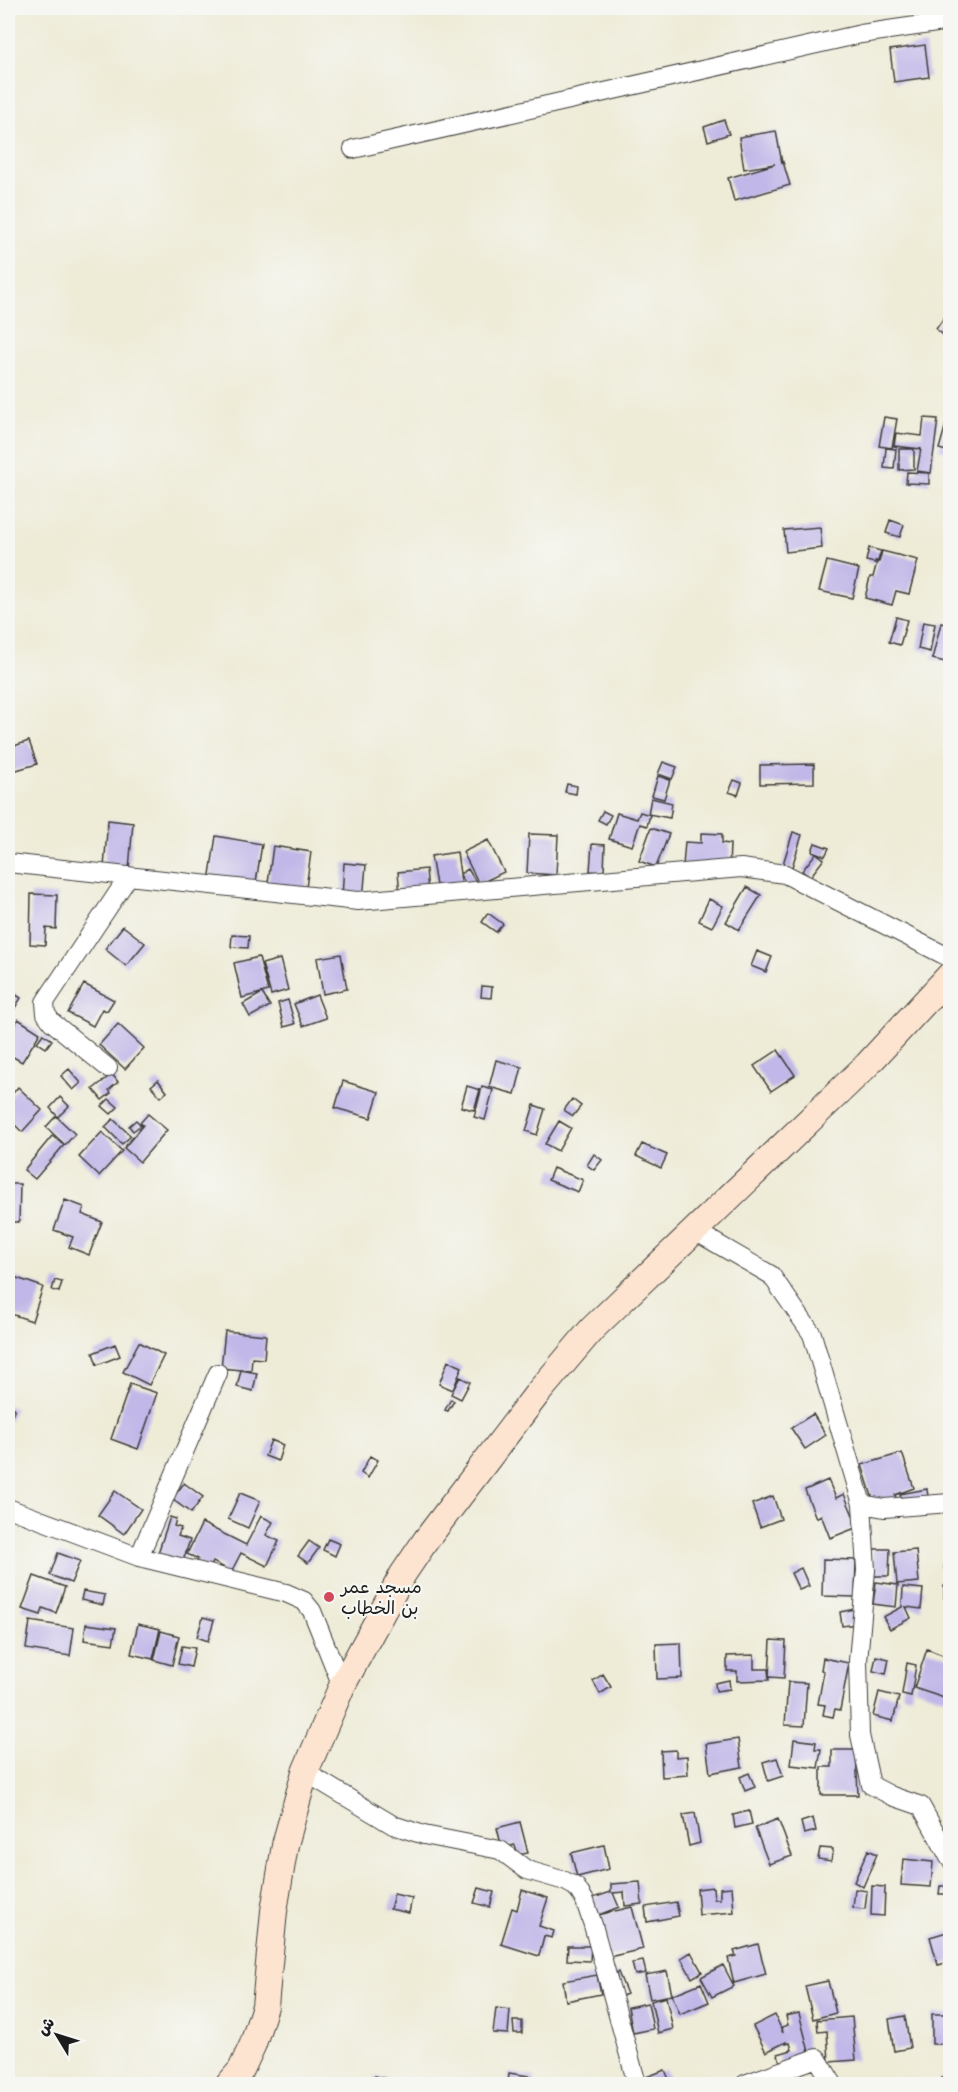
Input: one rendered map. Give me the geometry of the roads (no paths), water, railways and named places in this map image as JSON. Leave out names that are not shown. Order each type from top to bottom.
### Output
[{"type":"main road","points":[[230,2085],[241,2070],[253,2044],[265,2006],[274,1911],[285,1845],[305,1772],[342,1686],[403,1574],[426,1540],[537,1394],[592,1329],[867,1065],[951,975]]},
{"type":"street","points":[[353,149],[861,34],[951,21]]},
{"type":"street","points":[[8,863],[358,901],[741,868],[785,874],[951,958]]},
{"type":"street","points":[[108,1068],[52,1022],[46,1014],[45,1002],[129,876]]},
{"type":"street","points":[[695,1231],[771,1275],[812,1335],[862,1504],[866,1570],[858,1661],[860,1735],[871,1785],[892,1796],[921,1806],[951,1859]]},
{"type":"street","points":[[139,1557],[218,1373]]},
{"type":"street","points":[[862,1504],[884,1508],[951,1503]]},
{"type":"street","points":[[8,1508],[139,1557],[286,1593],[304,1601],[312,1611],[342,1686]]},
{"type":"street","points":[[305,1772],[393,1825],[424,1835],[500,1850],[527,1870],[565,1881],[576,1887],[585,1901],[593,1925],[637,2085]]},
{"type":"street","points":[[745,2085],[817,2058],[832,2085]]},
{"type":"place","name":"مسجد عمر بن الخطاب","points":[[329,1597]]}]
